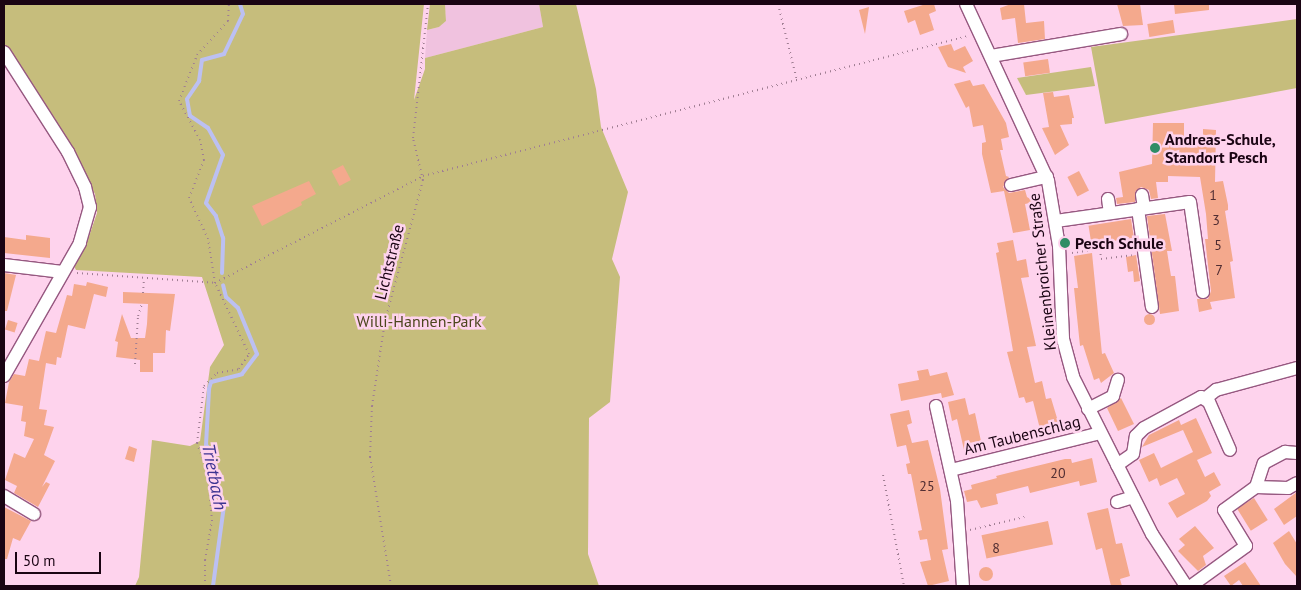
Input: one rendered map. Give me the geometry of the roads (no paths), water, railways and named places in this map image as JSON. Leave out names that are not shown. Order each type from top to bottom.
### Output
[{"type":"street","name":"Kleinenbroicher Straße","points":[[966,4],[1047,176],[1056,222],[1064,345],[1088,409],[1159,547],[1186,586]]},
{"type":"street","points":[[991,56],[1121,34]]},
{"type":"street","points":[[4,52],[50,120],[89,198],[85,230],[4,376]]},
{"type":"street","points":[[1011,185],[1047,176]]},
{"type":"street","points":[[1142,195],[1143,253],[1152,307]]},
{"type":"street","points":[[1108,199],[1110,213]]},
{"type":"street","points":[[1056,222],[1190,202],[1203,292]]},
{"type":"street","points":[[4,266],[63,272]]},
{"type":"street","points":[[1117,465],[1133,454],[1136,436],[1144,428],[1198,398],[1206,398],[1216,390],[1297,368]]},
{"type":"street","points":[[1088,409],[1113,396],[1118,380]]},
{"type":"street","points":[[1206,398],[1230,450]]},
{"type":"street","name":"Am Taubenschlag","points":[[936,406],[961,532],[964,586]]},
{"type":"street","name":"Am Taubenschlag","points":[[950,470],[1101,433]]},
{"type":"street","points":[[1191,586],[1246,546],[1224,510],[1256,487],[1264,463],[1285,452],[1297,453]]},
{"type":"street","points":[[1256,487],[1288,488],[1297,483]]},
{"type":"street","points":[[4,496],[34,514]]},
{"type":"street","points":[[1117,502],[1133,498]]},
{"type":"waterway","name":"Trietbach","points":[[222,273],[223,238],[216,216],[206,203],[223,155],[208,128],[190,116],[187,99],[199,81],[202,60],[224,54],[243,14],[240,4]]},
{"type":"waterway","name":"Trietbach","points":[[213,586],[224,506],[212,477],[210,450],[206,445],[209,389],[211,382],[242,374],[257,354],[238,308],[226,297],[223,285]]},
{"type":"place","name":"Andreas-Schule, Standort Pesch","points":[[1155,148]]},
{"type":"place","name":"Pesch Schule","points":[[1065,243]]},
{"type":"park label","name":"Willi-Hannen-Park","points":[[419,321]]}]
